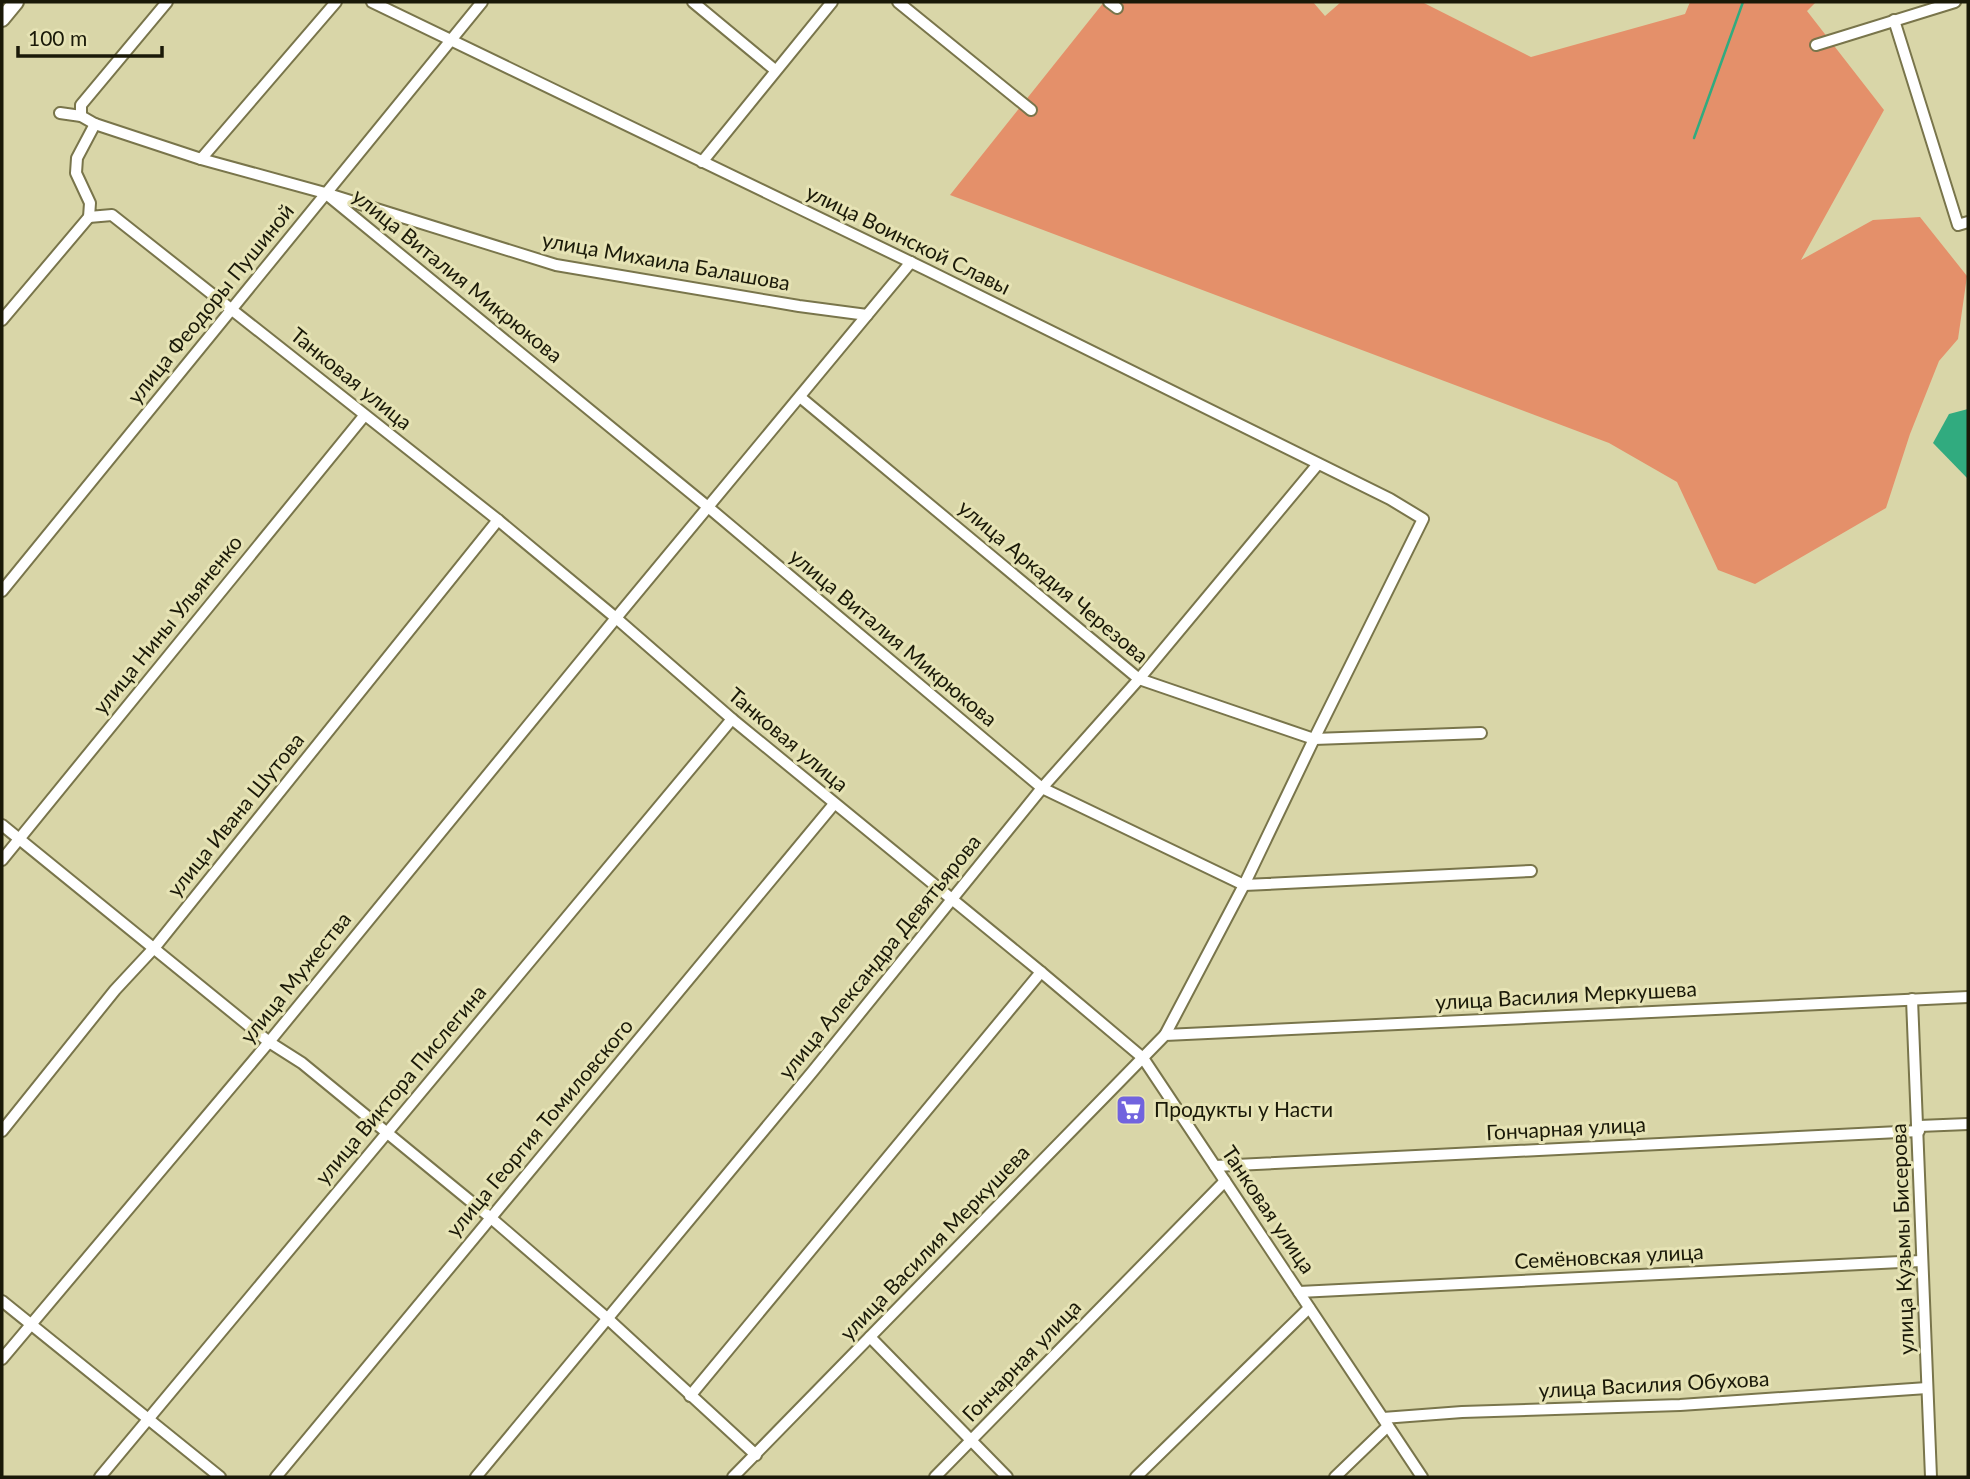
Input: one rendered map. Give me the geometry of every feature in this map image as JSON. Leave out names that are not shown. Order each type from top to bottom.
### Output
[{"type":"street","points":[[2,19],[16,2]]},
{"type":"street","points":[[81,116],[81,105],[167,2]]},
{"type":"street","points":[[201,159],[336,2]]},
{"type":"street","name":"улица Воинской Славы","points":[[372,2],[911,262],[1390,499],[1423,519]]},
{"type":"street","name":"улица Феодоры Пушиной","points":[[2,591],[482,2]]},
{"type":"street","points":[[693,2],[775,70]]},
{"type":"street","points":[[702,162],[832,2]]},
{"type":"street","points":[[898,2],[1031,110]]},
{"type":"street","points":[[1816,45],[1955,2]]},
{"type":"street","points":[[1894,20],[1963,224]]},
{"type":"street","name":"улица Михаила Балашова","points":[[60,113],[81,116],[95,124],[201,159],[325,192],[556,265],[867,315]]},
{"type":"street","points":[[2,320],[89,217],[90,203],[76,173],[77,158],[95,124]]},
{"type":"street","name":"улица Виталия Микрюкова","points":[[325,192],[708,507],[1042,788],[1244,885],[1531,871]]},
{"type":"street","name":"Танковая улица","points":[[89,217],[112,215],[233,308],[364,416],[498,520],[732,719],[1143,1058],[1422,1477]]},
{"type":"street","name":"улица Мужества","points":[[2,1359],[270,1042],[911,262]]},
{"type":"street","name":"улица Аркадия Черезова","points":[[800,397],[1139,679],[1314,739],[1481,733]]},
{"type":"street","name":"улица Нины Ульяненко","points":[[2,860],[364,416]]},
{"type":"street","name":"улица Александра Девятьярова","points":[[476,1477],[813,1071],[1042,788],[1139,679],[1318,464]]},
{"type":"street","name":"улица Василия Меркушева","points":[[733,1477],[1165,1035],[1244,885],[1423,519]]},
{"type":"street","name":"улица Ивана Шутова","points":[[2,1130],[115,990],[155,947],[498,520]]},
{"type":"street","name":"улица Виктора Пислегина","points":[[100,1477],[732,719]]},
{"type":"street","name":"улица Георгия Томиловского","points":[[276,1477],[834,804]]},
{"type":"street","points":[[2,825],[270,1042],[302,1063],[491,1218],[607,1318],[756,1455]]},
{"type":"street","points":[[690,1396],[1041,972]]},
{"type":"street","name":"улица Василия Меркушева","points":[[1165,1035],[1968,997]]},
{"type":"street","name":"улица Кузьмы Бисерова","points":[[1912,999],[1931,1477]]},
{"type":"street","name":"Гончарная улица","points":[[1215,1166],[1919,1129],[1968,1124]]},
{"type":"street","name":"Гончарная улица","points":[[935,1477],[1224,1181]]},
{"type":"street","name":"Семёновская улица","points":[[1299,1292],[1921,1261]]},
{"type":"street","points":[[2,1301],[220,1477]]},
{"type":"street","points":[[1136,1477],[1309,1308]]},
{"type":"street","points":[[870,1337],[1007,1477]]},
{"type":"street","name":"улица Василия Обухова","points":[[1385,1422],[1462,1412],[1680,1405],[1927,1388]]},
{"type":"street","points":[[1335,1477],[1385,1422]]},
{"type":"shaded area","points":[[1104,2],[1313,2],[1325,16],[1341,2],[1422,2],[1531,57],[1685,14],[1690,2],[1816,2],[1807,11],[1884,110],[1801,260],[1873,220],[1920,217],[1967,276],[1958,339],[1939,361],[1910,434],[1886,508],[1755,584],[1718,570],[1677,482],[1609,443],[950,195]]},
{"type":"shaded area","points":[[1968,409],[1968,479],[1933,443],[1949,414]]},
{"type":"waterway","points":[[1694,138],[1743,2]]},
{"type":"place","name":"Продукты у Насти","points":[[1131,1110]]}]
